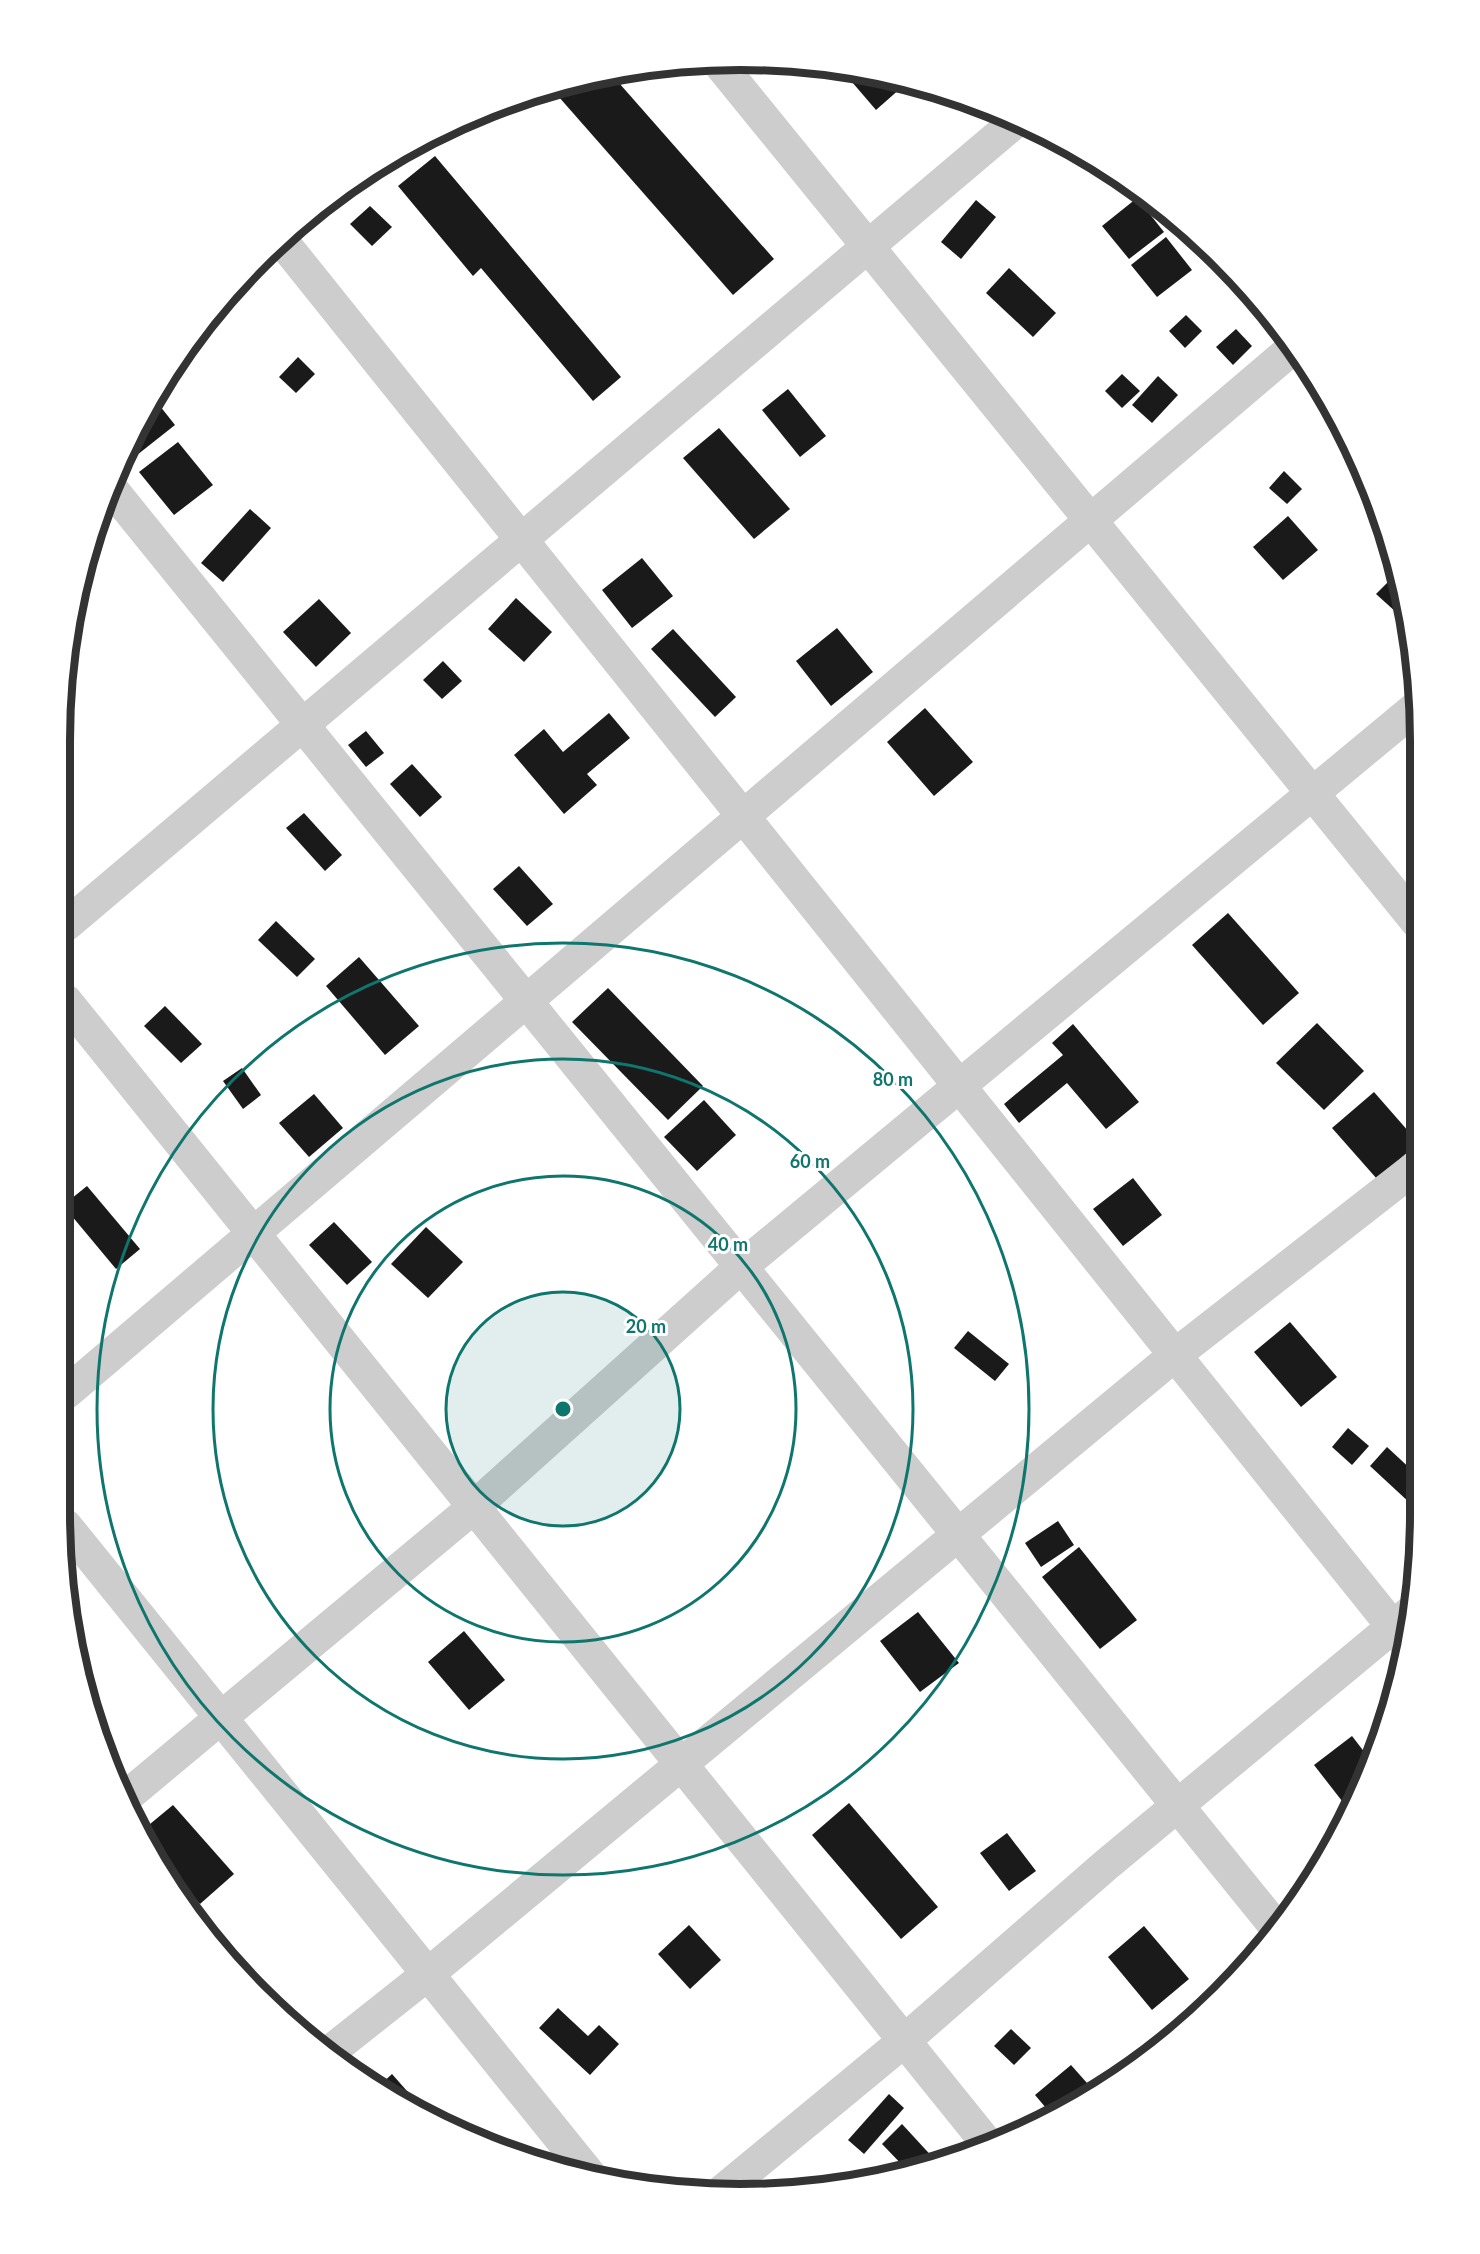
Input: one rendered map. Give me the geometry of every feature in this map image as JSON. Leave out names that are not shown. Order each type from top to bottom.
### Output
[{"type":"street","points":[[725,71],[1410,912]]},
{"type":"street","points":[[70,922],[1009,127]]},
{"type":"street","points":[[287,248],[1175,1355],[1401,1623]]},
{"type":"street","points":[[70,1390],[1287,354]]},
{"type":"street","points":[[117,495],[1271,1921]]},
{"type":"street","points":[[132,1792],[474,1508],[741,1267],[1409,713]]},
{"type":"street","points":[[70,1006],[983,2138]]},
{"type":"street","points":[[335,2047],[428,1974],[1175,1355],[1410,1172]]},
{"type":"street","points":[[71,1532],[581,2164]]},
{"type":"street","points":[[731,2184],[904,2041],[1106,1865],[1399,1631]]},
{"type":"building","points":[[850,80],[899,90],[876,110]]},
{"type":"building","points":[[618,82],[774,259],[733,295],[558,96]]},
{"type":"building","points":[[435,156],[621,377],[593,401],[481,268],[473,276],[398,186]]},
{"type":"building","points":[[976,200],[996,217],[961,259],[941,242]]},
{"type":"building","points":[[1135,200],[1143,205],[1164,232],[1129,259],[1102,226]]},
{"type":"building","points":[[370,206],[392,227],[372,246],[350,224]]},
{"type":"building","points":[[1166,237],[1192,270],[1157,297],[1131,265]]},
{"type":"building","points":[[1009,268],[1056,313],[1033,337],[986,293]]},
{"type":"building","points":[[1186,315],[1202,331],[1185,348],[1169,331]]},
{"type":"building","points":[[1236,329],[1252,346],[1233,365],[1216,347]]},
{"type":"building","points":[[298,357],[315,374],[296,393],[279,377]]},
{"type":"building","points":[[1122,374],[1140,391],[1122,408],[1105,391]]},
{"type":"building","points":[[1158,376],[1178,395],[1152,423],[1132,405]]},
{"type":"building","points":[[788,389],[826,436],[800,457],[762,410]]},
{"type":"building","points":[[160,406],[175,425],[137,455],[136,453]]},
{"type":"building","points":[[719,428],[790,509],[754,539],[683,458]]},
{"type":"building","points":[[178,442],[213,485],[174,515],[139,472]]},
{"type":"building","points":[[1284,471],[1302,489],[1287,504],[1269,488]]},
{"type":"building","points":[[250,509],[271,528],[223,582],[201,563]]},
{"type":"building","points":[[1288,516],[1318,550],[1283,580],[1253,547]]},
{"type":"building","points":[[642,558],[673,596],[632,628],[602,590]]},
{"type":"building","points":[[1390,580],[1398,612],[1397,613],[1376,594]]},
{"type":"building","points":[[516,598],[552,632],[524,662],[488,629]]},
{"type":"building","points":[[319,599],[351,633],[316,667],[283,632]]},
{"type":"building","points":[[837,628],[873,672],[831,706],[796,661]]},
{"type":"building","points":[[673,629],[736,697],[715,717],[651,649]]},
{"type":"building","points":[[443,661],[462,681],[442,699],[423,680]]},
{"type":"building","points":[[925,708],[973,762],[934,796],[887,742]]},
{"type":"building","points":[[609,713],[630,738],[587,774],[597,785],[564,814],[514,755],[544,729],[563,752]]},
{"type":"building","points":[[366,731],[384,753],[366,767],[348,745]]},
{"type":"building","points":[[412,764],[442,797],[420,817],[390,784]]},
{"type":"building","points":[[304,813],[342,855],[325,871],[286,828]]},
{"type":"building","points":[[519,866],[553,904],[527,926],[493,889]]},
{"type":"building","points":[[1228,913],[1299,993],[1263,1025],[1192,945]]},
{"type":"building","points":[[276,921],[315,959],[297,977],[258,940]]},
{"type":"building","points":[[359,957],[419,1026],[385,1055],[326,986]]},
{"type":"building","points":[[608,988],[703,1086],[668,1120],[572,1022]]},
{"type":"building","points":[[165,1006],[202,1044],[181,1063],[144,1026]]},
{"type":"building","points":[[1317,1023],[1364,1071],[1324,1110],[1276,1063]]},
{"type":"building","points":[[1073,1024],[1139,1102],[1106,1129],[1067,1083],[1019,1123],[1004,1104],[1063,1055],[1052,1043]]},
{"type":"building","points":[[242,1068],[261,1095],[243,1109],[223,1081]]},
{"type":"building","points":[[1374,1092],[1410,1133],[1410,1150],[1377,1179],[1332,1128]]},
{"type":"building","points":[[314,1094],[343,1128],[309,1157],[279,1123]]},
{"type":"building","points":[[704,1100],[736,1135],[697,1171],[664,1137]]},
{"type":"building","points":[[1133,1178],[1162,1215],[1123,1246],[1093,1209]]},
{"type":"building","points":[[87,1186],[140,1249],[116,1269],[70,1214],[70,1200]]},
{"type":"building","points":[[334,1222],[372,1262],[347,1285],[309,1245]]},
{"type":"building","points":[[426,1227],[463,1262],[428,1298],[391,1264]]},
{"type":"building","points":[[1290,1322],[1337,1377],[1301,1407],[1254,1352]]},
{"type":"building","points":[[968,1331],[1009,1364],[995,1381],[954,1348]]},
{"type":"building","points":[[1348,1428],[1369,1446],[1352,1465],[1332,1447]]},
{"type":"building","points":[[1387,1447],[1410,1468],[1410,1503],[1370,1466]]},
{"type":"building","points":[[1058,1521],[1074,1545],[1041,1567],[1025,1543]]},
{"type":"building","points":[[1079,1547],[1137,1620],[1100,1649],[1042,1577]]},
{"type":"building","points":[[918,1612],[959,1663],[920,1692],[880,1641]]},
{"type":"building","points":[[464,1631],[505,1680],[469,1710],[428,1662]]},
{"type":"building","points":[[1352,1736],[1365,1753],[1346,1798],[1342,1801],[1314,1765]]},
{"type":"building","points":[[849,1803],[938,1907],[901,1939],[812,1835]]},
{"type":"building","points":[[173,1805],[234,1874],[200,1904],[180,1882],[148,1826]]},
{"type":"building","points":[[1007,1833],[1036,1871],[1009,1891],[980,1853]]},
{"type":"building","points":[[689,1925],[721,1960],[690,1989],[658,1954]]},
{"type":"building","points":[[1144,1926],[1189,1979],[1152,2010],[1108,1957]]},
{"type":"building","points":[[558,2008],[588,2036],[599,2025],[619,2044],[590,2075],[539,2028]]},
{"type":"building","points":[[1011,2029],[1031,2048],[1014,2065],[994,2046]]},
{"type":"building","points":[[1071,2065],[1089,2085],[1047,2109],[1035,2095]]},
{"type":"building","points":[[392,2074],[413,2098],[405,2094],[384,2081]]},
{"type":"building","points":[[889,2094],[904,2108],[864,2154],[848,2140]]},
{"type":"building","points":[[902,2124],[931,2155],[901,2164],[882,2144]]}]
